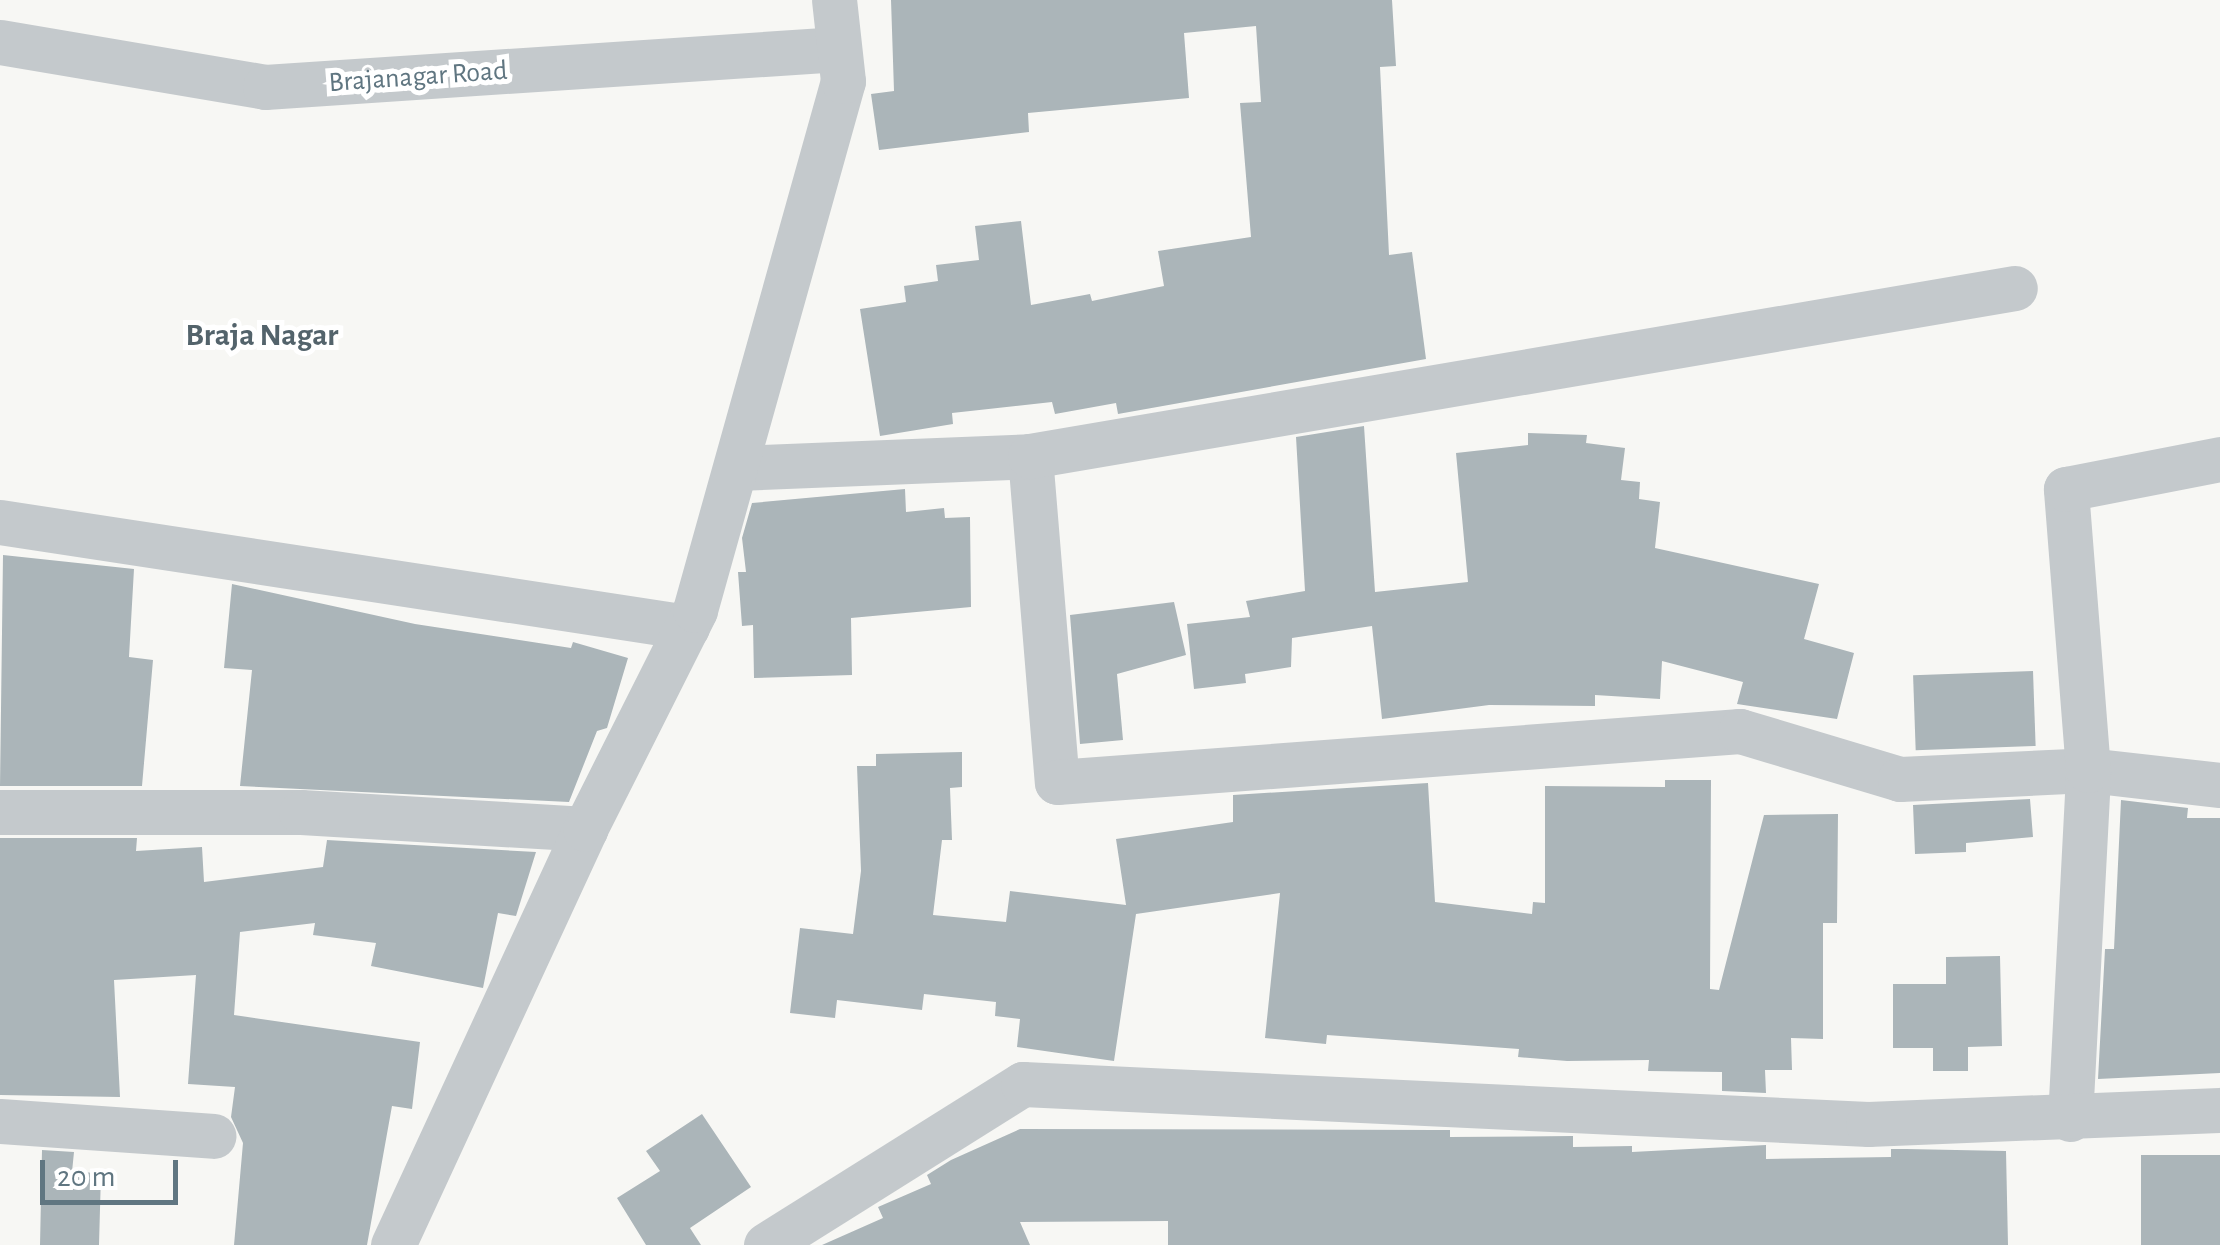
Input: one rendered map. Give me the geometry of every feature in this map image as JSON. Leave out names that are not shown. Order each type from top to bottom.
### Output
[{"type":"street","points":[[393,1245],[585,829],[687,627],[737,468],[843,81],[834,0]]},
{"type":"street","name":"Brajanagar Road","points":[[0,42],[265,87],[839,48]]},
{"type":"street","points":[[737,468],[1030,456],[2015,288]]},
{"type":"street","points":[[1030,456],[1057,782],[1740,730],[1900,779],[2088,770],[2220,785]]},
{"type":"street","points":[[2070,1119],[2088,770],[2066,489],[2220,459]]},
{"type":"street","points":[[0,522],[687,627]]},
{"type":"street","points":[[0,812],[301,812],[585,829]]},
{"type":"street","points":[[766,1245],[1023,1084],[1868,1124],[2070,1119],[2220,1110]]},
{"type":"street","points":[[0,1121],[213,1136]]},
{"type":"building","points":[[891,0],[1392,0],[1396,66],[1380,67],[1389,255],[1412,252],[1426,359],[1118,414],[1116,403],[1055,414],[1052,402],[952,413],[953,424],[880,436],[860,309],[906,302],[904,286],[938,281],[936,265],[979,260],[975,226],[1021,221],[1031,305],[1090,294],[1092,301],[1164,286],[1158,251],[1251,237],[1240,103],[1261,102],[1256,26],[1184,33],[1189,98],[1028,113],[1029,132],[879,150],[871,94],[894,91]]},
{"type":"building","points":[[1364,426],[1375,592],[1468,582],[1456,453],[1528,445],[1528,433],[1587,435],[1586,443],[1625,448],[1621,480],[1640,482],[1639,499],[1660,502],[1655,548],[1819,584],[1804,639],[1854,653],[1837,719],[1737,704],[1743,682],[1662,661],[1660,699],[1595,695],[1595,706],[1489,705],[1382,719],[1372,626],[1292,638],[1291,667],[1245,674],[1246,683],[1194,689],[1187,624],[1250,617],[1246,601],[1305,591],[1296,437]]},
{"type":"building","points":[[905,489],[906,512],[944,508],[945,518],[970,517],[971,607],[851,618],[852,675],[754,678],[753,625],[742,626],[738,572],[746,572],[742,538],[752,503]]},
{"type":"building","points":[[3,555],[134,569],[129,657],[153,660],[142,786],[0,786]]},
{"type":"building","points":[[232,584],[415,624],[571,648],[573,642],[628,658],[607,728],[597,731],[569,802],[240,786],[252,670],[224,668]]},
{"type":"building","points":[[1174,602],[1186,655],[1117,674],[1123,740],[1080,744],[1070,615]]},
{"type":"building","points":[[2033,671],[2036,746],[1916,750],[1913,675]]},
{"type":"building","points":[[962,752],[962,787],[950,788],[952,840],[942,840],[933,915],[1006,922],[1010,891],[1126,905],[1116,839],[1233,822],[1233,795],[1428,783],[1435,902],[1532,914],[1533,902],[1545,903],[1545,786],[1665,787],[1665,780],[1711,780],[1710,989],[1719,990],[1764,815],[1838,814],[1837,923],[1823,923],[1823,1039],[1791,1038],[1792,1070],[1765,1070],[1766,1093],[1722,1091],[1722,1072],[1648,1071],[1649,1060],[1567,1061],[1518,1057],[1519,1049],[1327,1035],[1326,1044],[1265,1038],[1280,893],[1136,914],[1114,1061],[1017,1047],[1020,1019],[995,1016],[996,1002],[924,994],[922,1010],[837,1000],[835,1018],[790,1013],[800,928],[853,934],[861,871],[857,766],[876,766],[876,754]]},
{"type":"building","points":[[2030,799],[2033,837],[1966,843],[1966,852],[1915,854],[1913,805]]},
{"type":"building","points":[[2121,800],[2188,808],[2187,818],[2220,818],[2220,1073],[2098,1079],[2105,949],[2114,949]]},
{"type":"building","points":[[0,838],[137,838],[136,851],[202,847],[204,882],[323,867],[327,840],[536,852],[516,916],[498,913],[483,988],[371,966],[376,943],[313,935],[315,923],[240,932],[234,1015],[420,1042],[412,1109],[392,1106],[367,1245],[234,1245],[243,1143],[231,1117],[235,1087],[188,1084],[196,975],[114,980],[120,1097],[0,1095]]},
{"type":"building","points":[[2000,956],[2002,1046],[1968,1047],[1968,1071],[1933,1071],[1933,1048],[1893,1048],[1893,984],[1946,984],[1946,957]]},
{"type":"building","points":[[702,1114],[751,1187],[690,1228],[701,1245],[646,1245],[617,1198],[660,1171],[646,1151]]},
{"type":"building","points":[[1020,1129],[1450,1130],[1450,1137],[1573,1136],[1573,1147],[1632,1146],[1632,1152],[1766,1145],[1766,1159],[1891,1157],[1891,1149],[2006,1151],[2008,1245],[1168,1245],[1168,1221],[1020,1222],[1030,1245],[822,1245],[883,1218],[878,1207],[931,1184],[927,1175],[951,1160]]},
{"type":"building","points":[[42,1150],[74,1152],[72,1172],[101,1173],[99,1245],[40,1245]]},
{"type":"building","points":[[2141,1155],[2220,1155],[2220,1245],[2141,1245]]},
{"type":"district","name":"Braja Nagar","points":[[262,335]]}]
